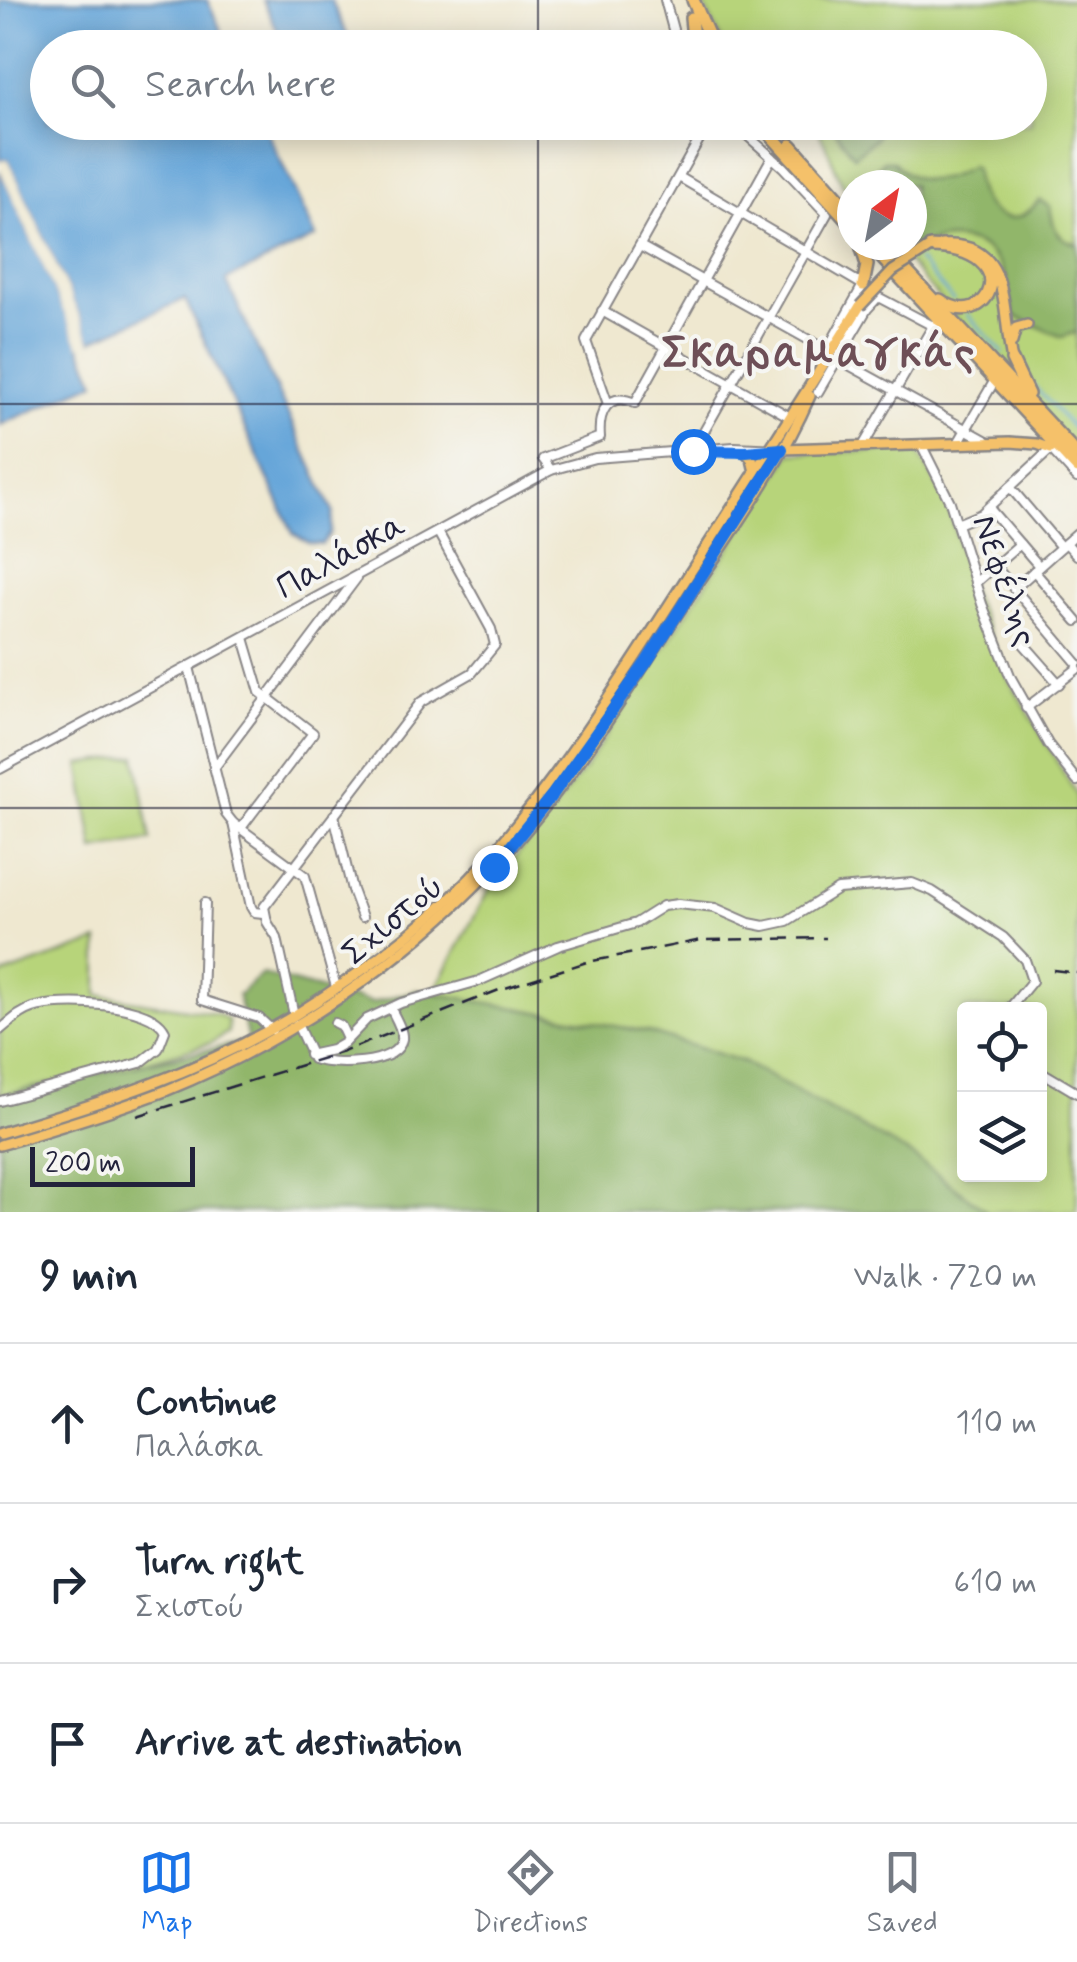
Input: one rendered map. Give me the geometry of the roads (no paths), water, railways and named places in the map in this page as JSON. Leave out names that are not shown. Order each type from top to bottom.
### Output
[{"type":"highway","points":[[685,0],[698,30]]},
{"type":"highway","points":[[693,0],[706,30]]},
{"type":"highway","points":[[692,18],[693,30]]},
{"type":"highway","points":[[775,140],[837,208]]},
{"type":"highway","points":[[786,140],[837,196]]},
{"type":"highway","points":[[914,279],[955,309],[974,307],[989,293],[989,273],[978,258],[958,249],[930,248]]},
{"type":"highway","points":[[863,285],[865,260]]},
{"type":"highway","points":[[883,260],[936,323],[995,380],[1077,472]]},
{"type":"highway","points":[[896,260],[1077,454]]},
{"type":"highway","points":[[1012,360],[1034,407]]},
{"type":"highway","points":[[1051,449],[1077,472]]},
{"type":"main road","points":[[930,248],[955,244],[982,256],[1000,278],[1012,360]]},
{"type":"main road","name":"Σχιστού","points":[[0,1145],[155,1095],[207,1072],[398,955],[458,902],[512,846],[562,783],[646,663],[860,306],[900,264],[930,248]]},
{"type":"main road","points":[[1006,304],[1014,319],[1027,325],[1014,331],[1012,360]]},
{"type":"main road","points":[[795,413],[827,350]]},
{"type":"main road","points":[[795,413],[818,392]]},
{"type":"main road","name":"Σχιστού","points":[[296,1020],[424,920],[496,850],[584,734],[755,473],[794,429],[795,413]]},
{"type":"main road","points":[[794,429],[808,448]]},
{"type":"main road","points":[[774,449],[989,442],[1027,443],[1051,449]]},
{"type":"main road","points":[[746,452],[755,473]]},
{"type":"main road","name":"Σχιστού","points":[[0,1132],[151,1084],[274,1032]]},
{"type":"street","points":[[665,0],[673,30]]},
{"type":"street","points":[[608,404],[585,343],[699,140]]},
{"type":"street","points":[[693,451],[827,214],[753,140]]},
{"type":"street","points":[[551,470],[543,459],[600,437],[600,416],[608,404],[619,399],[635,403],[772,157]]},
{"type":"street","points":[[640,246],[827,350],[863,285],[679,177]]},
{"type":"street","points":[[818,392],[878,297],[936,323],[863,446]]},
{"type":"street","points":[[602,311],[731,384],[795,413]]},
{"type":"street","points":[[838,359],[989,442]]},
{"type":"street","points":[[958,443],[995,380]]},
{"type":"street","name":"Νεφέλης","points":[[921,444],[946,490],[996,644],[1026,708],[1077,781]]},
{"type":"street","name":"Παλάσκα","points":[[724,450],[774,449]]},
{"type":"street","name":"Παλάσκα","points":[[0,769],[551,470],[585,460],[774,449]]},
{"type":"street","points":[[957,524],[989,508],[1051,449]]},
{"type":"street","points":[[1010,487],[1077,555]]},
{"type":"street","points":[[989,508],[1077,621]]},
{"type":"street","points":[[391,1009],[402,1038],[391,1054],[364,1062],[325,1064],[309,1054],[296,1020],[277,938],[263,912],[422,702],[472,673],[495,645],[491,629],[438,532]]},
{"type":"street","points":[[1014,588],[1077,533]]},
{"type":"street","points":[[974,582],[1020,544]]},
{"type":"street","points":[[995,566],[1077,666],[1026,708]]},
{"type":"street","points":[[214,768],[358,577]]},
{"type":"street","points":[[244,638],[260,692],[313,733],[237,826],[238,855],[252,908],[254,912],[263,912]]},
{"type":"street","points":[[1022,642],[1059,684]]},
{"type":"street","points":[[189,667],[226,814],[305,876],[336,987]]},
{"type":"street","points":[[334,815],[362,917]]},
{"type":"street","points":[[309,1054],[324,1054],[367,1019],[413,998],[479,981],[576,940],[636,924],[663,906],[715,908],[750,924],[772,925],[787,921],[838,889],[906,882],[922,886],[974,917],[1025,960],[1032,975],[1030,985],[1016,1002]]},
{"type":"street","points":[[205,903],[201,997],[206,1002],[260,1018],[274,1032]]},
{"type":"street","points":[[0,1030],[34,1007],[107,1004],[150,1016],[165,1031],[158,1050],[140,1063],[0,1101]]},
{"type":"street","points":[[334,1024],[341,1026],[347,1039]]},
{"type":"street","points":[[1047,1076],[1077,1093]]},
{"type":"water","points":[[0,0],[207,0],[221,30],[30,30],[30,140],[271,140],[316,237],[226,280],[333,512],[330,533],[322,544],[310,543],[293,533],[185,299],[91,341],[8,159],[0,161]]},
{"type":"water","points":[[263,0],[331,0],[345,30],[277,30]]},
{"type":"water","points":[[0,170],[96,382],[0,425]]},
{"type":"waterway","points":[[918,260],[953,300]]},
{"type":"waterway","points":[[967,314],[1003,353]]},
{"type":"waterway","points":[[1032,384],[1077,433]]},
{"type":"railway","points":[[137,1116],[343,1052],[499,990],[587,962],[702,940],[826,938]]},
{"type":"railway","points":[[1053,970],[1077,973]]},
{"type":"district","name":"Σκαραμαγκάς","points":[[819,351]]}]
